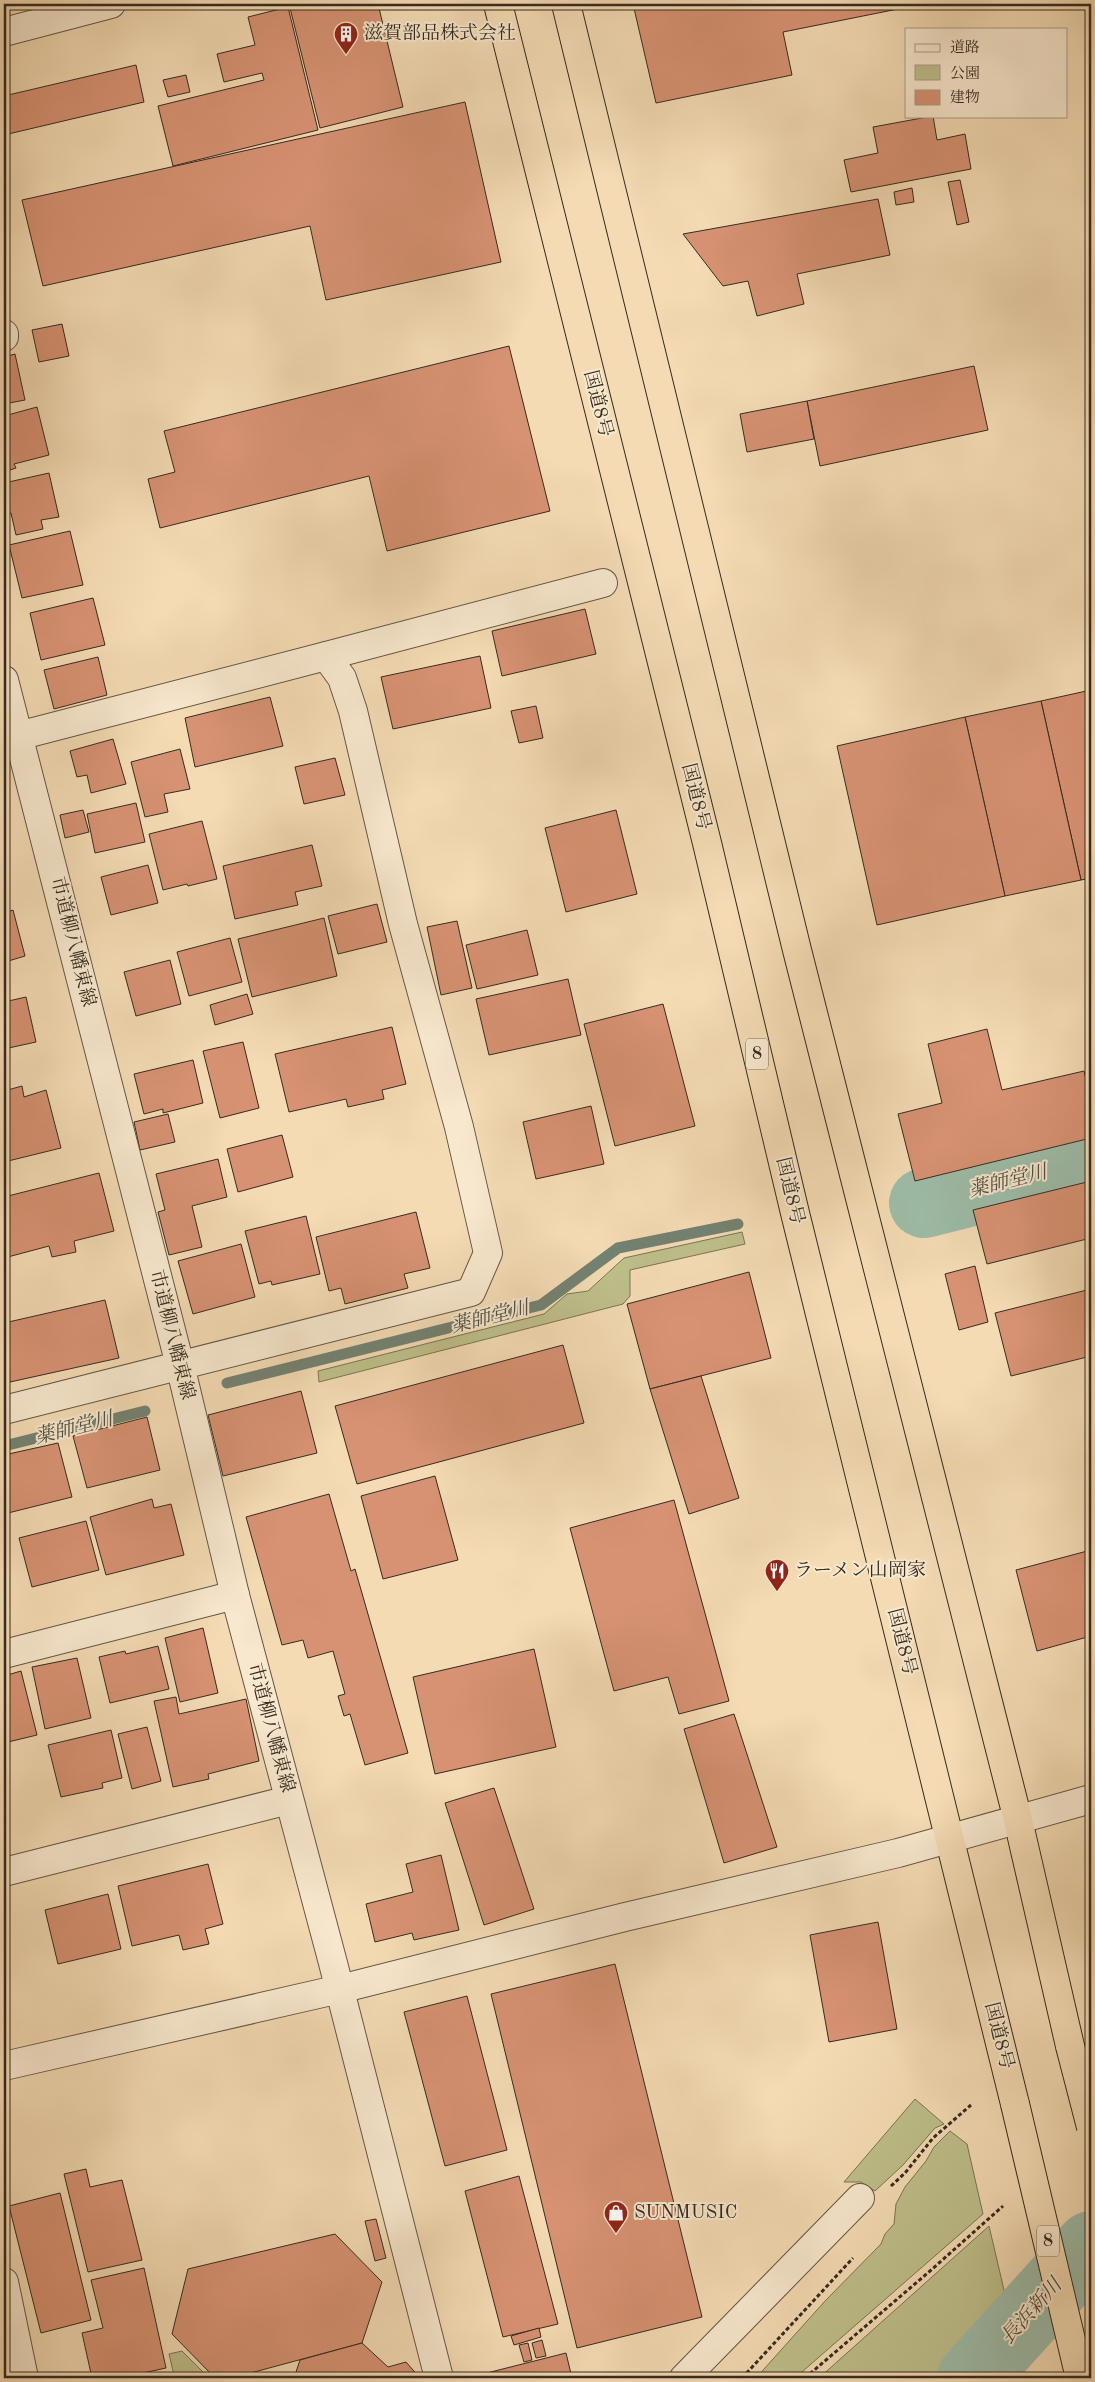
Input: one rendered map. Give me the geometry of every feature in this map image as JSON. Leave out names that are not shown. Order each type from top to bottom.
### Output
[{"type":"highway","name":"国道8号","points":[[498,4],[707,843],[795,1213],[1015,2104],[1080,2378]]},
{"type":"highway","points":[[566,4],[797,950],[1018,1820],[1070,2046],[1091,2127]]},
{"type":"street","points":[[4,32],[111,4]]},
{"type":"street","points":[[18,736],[603,584]]},
{"type":"street","points":[[4,1410],[471,1292],[488,1254],[459,1127],[403,924],[353,711],[342,678],[326,656]]},
{"type":"street","name":"市道柳八幡東線","points":[[4,680],[180,1365],[235,1595],[340,1989],[439,2378]]},
{"type":"street","points":[[4,1654],[235,1595]]},
{"type":"street","points":[[4,2066],[340,1989],[625,1917],[950,1840],[1091,1799]]},
{"type":"street","points":[[4,1872],[289,1800]]},
{"type":"street","points":[[684,2378],[860,2198]]},
{"type":"street","points":[[6,2299],[24,2378]]},
{"type":"path","points":[[860,2198],[868,2206],[905,2173],[933,2138],[971,2106]]},
{"type":"path","points":[[804,2378],[930,2271],[1007,2202]]},
{"type":"green space","points":[[742,1232],[745,1244],[630,1270],[630,1296],[623,1304],[319,1382],[318,1371],[544,1314],[567,1294],[588,1291],[624,1258]]},
{"type":"green space","points":[[915,2099],[944,2124],[935,2128],[903,2165],[875,2191],[861,2182],[844,2182]]},
{"type":"green space","points":[[950,2131],[967,2144],[983,2214],[795,2378],[756,2378],[825,2301],[881,2244],[885,2234],[894,2224],[896,2204],[905,2187],[926,2161],[934,2147]]},
{"type":"green space","points":[[989,2226],[1012,2324],[964,2378],[819,2378]]},
{"type":"green space","points":[[1017,2349],[1024,2378],[988,2378]]},
{"type":"green space","points":[[182,2351],[209,2378],[160,2378],[174,2375],[169,2354]]},
{"type":"building","name":"滋賀部品株式会社","points":[[289,4],[378,4],[403,107],[320,128]]},
{"type":"building","points":[[633,4],[923,4],[783,32],[792,75],[656,103]]},
{"type":"building","points":[[288,7],[318,130],[173,166],[158,106],[264,80],[262,73],[224,82],[217,54],[255,45],[248,17]]},
{"type":"building","points":[[136,65],[144,102],[4,135],[4,96]]},
{"type":"building","points":[[186,75],[190,92],[168,97],[163,80]]},
{"type":"building","points":[[465,102],[501,262],[326,300],[310,226],[43,286],[22,200]]},
{"type":"building","points":[[922,118],[933,118],[937,140],[965,134],[971,169],[851,192],[844,160],[878,153],[873,127]]},
{"type":"building","points":[[960,180],[969,222],[957,225],[948,182]]},
{"type":"building","points":[[912,188],[914,202],[896,205],[894,192]]},
{"type":"building","points":[[878,199],[890,255],[797,274],[804,304],[757,316],[748,281],[723,286],[683,234]]},
{"type":"building","points":[[62,324],[69,356],[39,362],[32,330]]},
{"type":"building","points":[[509,346],[550,511],[387,551],[369,476],[160,528],[148,479],[175,472],[164,431]]},
{"type":"building","points":[[15,354],[25,400],[4,404],[4,357]]},
{"type":"building","points":[[974,366],[988,430],[820,466],[807,401]]},
{"type":"building","points":[[807,401],[814,439],[747,452],[740,414]]},
{"type":"building","points":[[37,407],[49,455],[14,464],[16,468],[4,472],[4,416]]},
{"type":"building","points":[[49,473],[59,517],[41,520],[43,529],[16,535],[11,513],[4,514],[4,483]]},
{"type":"building","points":[[70,531],[83,585],[22,598],[9,545]]},
{"type":"building","points":[[93,598],[105,645],[41,660],[30,613]]},
{"type":"building","points":[[585,609],[596,654],[502,676],[492,631]]},
{"type":"building","points":[[480,656],[491,708],[393,729],[381,677]]},
{"type":"building","points":[[98,657],[107,695],[54,709],[44,670]]},
{"type":"building","points":[[1091,690],[1091,878],[1081,880],[1041,701]]},
{"type":"building","points":[[270,697],[283,746],[195,767],[185,718]]},
{"type":"building","points":[[1041,701],[1081,880],[1005,896],[965,717]]},
{"type":"building","points":[[536,706],[543,738],[519,743],[511,711]]},
{"type":"building","points":[[965,717],[1005,896],[877,925],[837,746]]},
{"type":"building","points":[[113,739],[126,784],[91,793],[87,775],[77,777],[70,751]]},
{"type":"building","points":[[180,749],[190,789],[164,794],[168,812],[145,817],[131,762]]},
{"type":"building","points":[[335,758],[345,795],[304,804],[295,767]]},
{"type":"building","points":[[136,803],[145,842],[95,853],[87,814]]},
{"type":"building","points":[[83,810],[89,832],[65,838],[60,815]]},
{"type":"building","points":[[616,810],[637,894],[566,912],[545,828]]},
{"type":"building","points":[[202,821],[217,879],[163,890],[149,834]]},
{"type":"building","points":[[312,845],[322,886],[295,892],[298,905],[235,919],[223,866]]},
{"type":"building","points":[[148,865],[158,903],[111,915],[101,877]]},
{"type":"building","points":[[377,904],[387,942],[338,954],[328,916]]},
{"type":"building","points":[[13,910],[25,956],[5,962],[7,971],[4,972],[4,913]]},
{"type":"building","points":[[324,918],[337,976],[252,997],[238,939]]},
{"type":"building","points":[[457,921],[472,988],[441,995],[427,927]]},
{"type":"building","points":[[527,930],[538,975],[477,989],[466,945]]},
{"type":"building","points":[[230,938],[242,982],[189,996],[177,952]]},
{"type":"building","points":[[170,960],[181,1004],[136,1016],[124,972]]},
{"type":"building","points":[[568,979],[581,1035],[489,1055],[476,999]]},
{"type":"building","points":[[247,994],[253,1014],[215,1025],[210,1005]]},
{"type":"building","points":[[26,997],[36,1042],[4,1049],[4,1002]]},
{"type":"building","points":[[663,1004],[695,1126],[615,1146],[584,1024]]},
{"type":"building","points":[[392,1027],[406,1084],[382,1090],[384,1099],[348,1107],[346,1099],[289,1112],[275,1054]]},
{"type":"building","points":[[987,1029],[1002,1090],[1084,1071],[1091,1100],[1091,1138],[915,1181],[898,1114],[942,1103],[928,1044]]},
{"type":"building","points":[[243,1042],[259,1108],[220,1118],[203,1051]]},
{"type":"building","points":[[193,1060],[203,1103],[163,1113],[163,1109],[144,1114],[134,1074]]},
{"type":"building","points":[[22,1086],[24,1097],[46,1090],[61,1148],[4,1162],[4,1091]]},
{"type":"building","points":[[591,1106],[604,1164],[536,1179],[523,1122]]},
{"type":"building","points":[[168,1114],[175,1142],[140,1150],[134,1122]]},
{"type":"building","points":[[282,1135],[293,1177],[238,1192],[227,1149]]},
{"type":"building","points":[[218,1159],[227,1197],[192,1206],[202,1247],[169,1255],[158,1212],[165,1210],[156,1174]]},
{"type":"building","points":[[99,1173],[114,1231],[74,1241],[76,1252],[52,1257],[49,1246],[4,1258],[4,1197]]},
{"type":"building","points":[[1091,1181],[1091,1238],[987,1264],[973,1210]]},
{"type":"building","points":[[416,1212],[430,1268],[404,1274],[408,1288],[345,1304],[341,1288],[329,1291],[316,1237]]},
{"type":"building","points":[[306,1216],[320,1274],[272,1285],[271,1281],[259,1284],[245,1231]]},
{"type":"building","points":[[241,1244],[255,1297],[193,1314],[178,1261]]},
{"type":"building","points":[[975,1266],[988,1322],[959,1330],[945,1274]]},
{"type":"building","points":[[749,1272],[771,1358],[650,1389],[627,1304]]},
{"type":"building","points":[[1091,1289],[1091,1356],[1011,1376],[995,1313]]},
{"type":"building","points":[[105,1300],[119,1358],[10,1382],[4,1355],[4,1323]]},
{"type":"building","points":[[563,1345],[584,1423],[357,1484],[335,1406]]},
{"type":"building","points":[[701,1376],[739,1498],[689,1514],[650,1389]]},
{"type":"building","points":[[301,1391],[317,1453],[223,1476],[208,1415]]},
{"type":"building","points":[[147,1417],[160,1470],[87,1488],[73,1436]]},
{"type":"building","points":[[58,1443],[72,1497],[4,1514],[4,1455]]},
{"type":"building","points":[[435,1476],[458,1560],[383,1579],[361,1496]]},
{"type":"building","points":[[329,1494],[351,1571],[355,1569],[408,1753],[365,1765],[350,1714],[344,1716],[338,1696],[345,1694],[333,1651],[308,1658],[303,1640],[282,1645],[246,1517]]},
{"type":"building","points":[[152,1499],[154,1508],[171,1504],[184,1555],[106,1575],[90,1517]]},
{"type":"building","points":[[674,1500],[729,1701],[679,1714],[668,1677],[614,1691],[570,1528]]},
{"type":"building","points":[[86,1521],[99,1570],[32,1587],[19,1538]]},
{"type":"building","points":[[1091,1550],[1091,1636],[1037,1651],[1016,1570]]},
{"type":"building","points":[[203,1628],[218,1693],[180,1702],[165,1638]]},
{"type":"building","points":[[158,1646],[169,1689],[110,1703],[99,1657],[125,1651],[126,1654]]},
{"type":"building","points":[[534,1649],[556,1747],[435,1774],[413,1677]]},
{"type":"building","points":[[77,1658],[91,1718],[45,1729],[32,1667]]},
{"type":"building","points":[[21,1671],[37,1735],[4,1743],[4,1676]]},
{"type":"building","points":[[176,1697],[179,1714],[246,1699],[259,1761],[208,1774],[209,1779],[173,1787],[154,1701]]},
{"type":"building","points":[[734,1714],[777,1847],[724,1863],[684,1729]]},
{"type":"building","points":[[147,1727],[161,1781],[132,1789],[118,1734]]},
{"type":"building","points":[[111,1730],[122,1778],[102,1783],[103,1788],[61,1797],[48,1745]]},
{"type":"building","points":[[494,1788],[534,1909],[484,1925],[445,1803]]},
{"type":"building","points":[[441,1855],[459,1930],[414,1940],[412,1933],[375,1942],[366,1904],[413,1892],[406,1864]]},
{"type":"building","points":[[208,1864],[223,1924],[205,1929],[209,1944],[183,1950],[179,1935],[132,1946],[118,1886]]},
{"type":"building","points":[[108,1894],[121,1949],[58,1964],[45,1910]]},
{"type":"building","points":[[878,1922],[897,2029],[829,2042],[810,1935]]},
{"type":"building","points":[[615,1964],[702,2317],[577,2348],[491,1994]]},
{"type":"building","points":[[467,1996],[507,2150],[445,2166],[404,2012]]},
{"type":"building","points":[[86,2169],[90,2187],[122,2180],[142,2260],[88,2272],[64,2174]]},
{"type":"building","points":[[519,2176],[558,2324],[503,2337],[465,2191]]},
{"type":"building","points":[[60,2193],[91,2320],[41,2333],[9,2206]]},
{"type":"building","points":[[376,2219],[386,2258],[375,2261],[365,2221]]},
{"type":"building","points":[[335,2234],[382,2282],[362,2343],[232,2378],[215,2378],[172,2334],[188,2269]]},
{"type":"building","points":[[144,2268],[166,2368],[120,2378],[92,2378],[82,2333],[103,2328],[91,2280]]},
{"type":"building","points":[[539,2328],[541,2337],[514,2345],[511,2336]]},
{"type":"building","points":[[542,2340],[546,2356],[536,2358],[532,2343]]},
{"type":"building","points":[[362,2343],[388,2367],[406,2362],[420,2378],[294,2378],[300,2360]]},
{"type":"building","points":[[528,2343],[532,2360],[524,2362],[519,2345]]},
{"type":"building","points":[[566,2353],[572,2378],[476,2378],[475,2376]]},
{"type":"waterway","name":"薬師堂川","points":[[924,1203],[1091,1161]]},
{"type":"waterway","name":"薬師堂川","points":[[227,1383],[541,1305],[618,1248],[738,1224]]},
{"type":"waterway","name":"薬師堂川","points":[[4,1446],[145,1411]]},
{"type":"waterway","name":"長浜新川","points":[[972,2378],[1091,2246]]},
{"type":"place","name":"滋賀部品株式会社","points":[[346,55]]},
{"type":"place","name":"ラーメン山岡家","points":[[777,1592]]},
{"type":"place","name":"SUNMUSIC","points":[[616,2234]]}]
